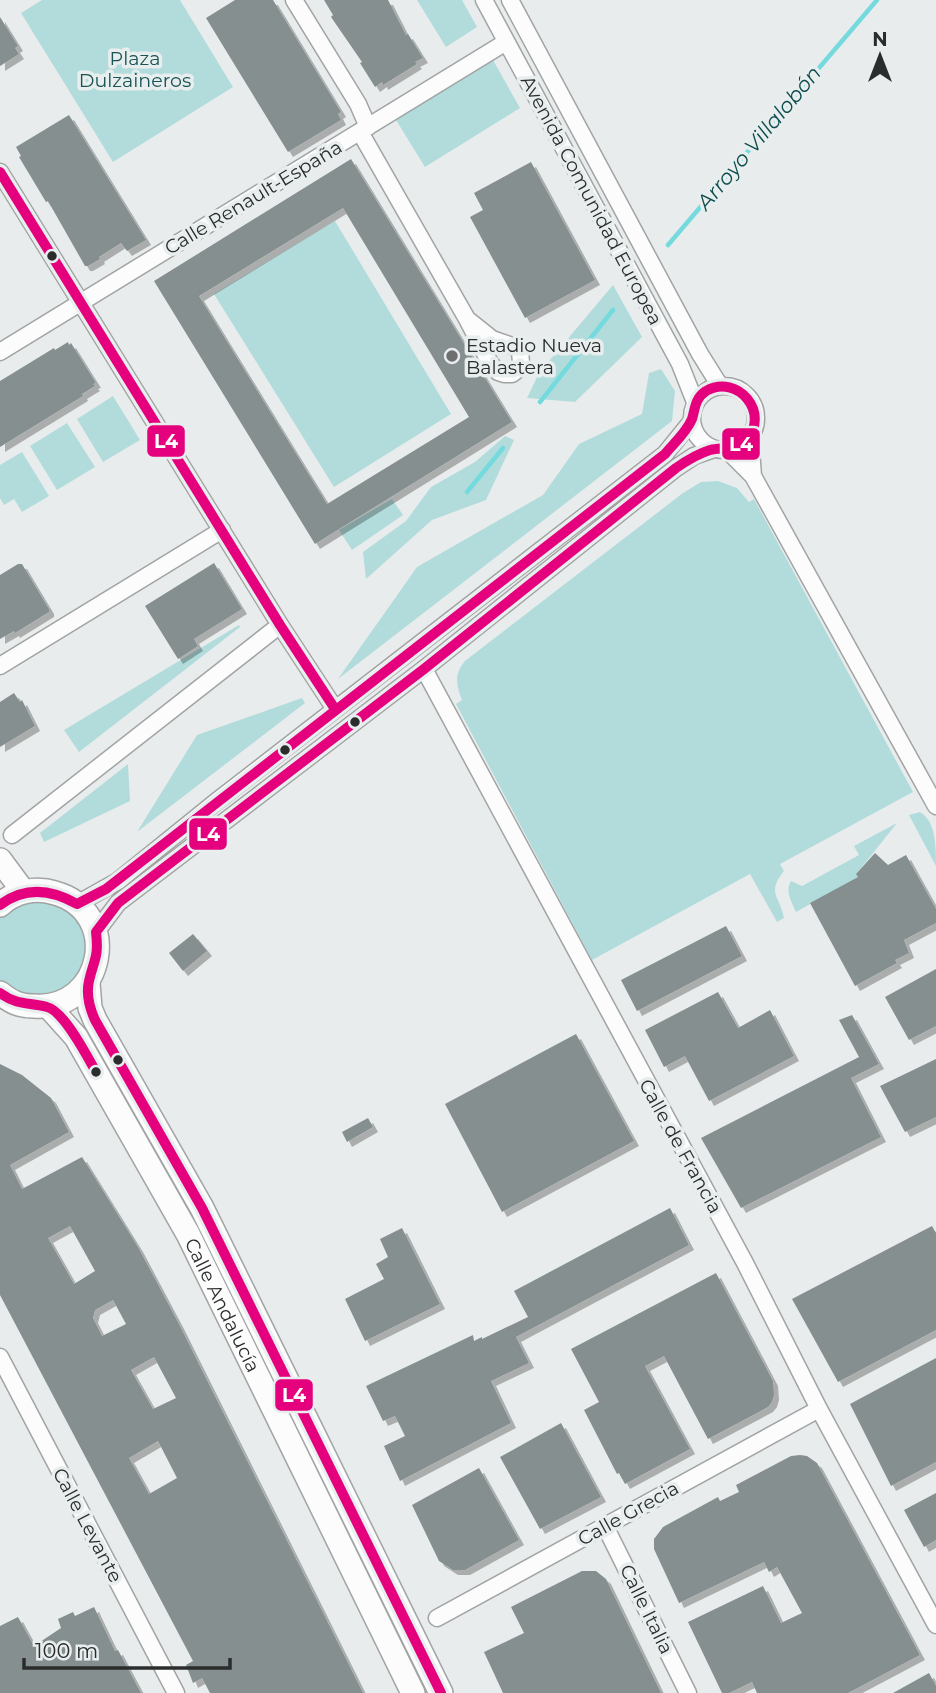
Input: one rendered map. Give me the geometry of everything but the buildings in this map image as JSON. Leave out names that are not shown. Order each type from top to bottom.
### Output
[{"type":"main road","points":[[0,860],[23,891]]},
{"type":"main road","points":[[0,905],[7,898],[23,891],[46,890],[64,895],[77,904],[89,918],[96,932],[98,947],[96,963],[88,983],[70,999],[49,1007],[20,1006],[3,999]]},
{"type":"main road","name":"Calle Andalucía","points":[[88,983],[94,1020],[202,1208],[442,1693]]},
{"type":"main road","name":"Calle Andalucía","points":[[49,1007],[76,1037],[188,1234],[413,1693]]},
{"type":"street","points":[[294,0],[358,104],[364,130],[467,319]]},
{"type":"street","name":"Avenida Comunidad Europea","points":[[484,0],[680,364],[695,402]]},
{"type":"street","name":"Avenida Comunidad Europea","points":[[510,0],[700,354],[720,386]]},
{"type":"street","name":"Calle Renault-España","points":[[0,352],[506,42]]},
{"type":"street","points":[[0,172],[280,625],[335,709]]},
{"type":"street","points":[[77,904],[118,881],[665,454],[691,422],[695,402],[710,388],[738,388],[751,400],[756,419],[750,437],[754,476]]},
{"type":"street","points":[[691,422],[699,439],[720,449],[754,476],[936,806]]},
{"type":"street","points":[[96,932],[110,910],[127,895],[424,669],[677,468],[694,456],[736,448],[750,437]]},
{"type":"street","points":[[0,666],[222,530]]},
{"type":"street","points":[[12,835],[280,625]]},
{"type":"street","name":"Calle de Francia","points":[[424,669],[745,1263],[936,1625]]},
{"type":"street","name":"Calle Levante","points":[[0,1357],[176,1693]]},
{"type":"street","name":"Calle Grecia","points":[[437,1618],[820,1409]]},
{"type":"street","name":"Calle Italia","points":[[605,1526],[688,1693]]},
{"type":"green space","name":"Plaza Dulzaineros","points":[[42,0],[180,0],[233,87],[113,162],[21,13]]},
{"type":"green space","points":[[417,0],[462,0],[477,27],[446,47]]},
{"type":"green space","points":[[493,60],[520,108],[425,167],[396,120]]},
{"type":"green space","name":"Estadio Nueva Balastera","points":[[335,221],[451,414],[334,487],[214,294]]},
{"type":"green space","points":[[613,285],[642,337],[575,402],[527,398],[539,373]]},
{"type":"green space","points":[[661,369],[675,391],[672,421],[338,679],[417,567],[543,495],[579,444],[642,414],[649,373]]},
{"type":"green space","points":[[113,396],[140,440],[103,462],[77,419]]},
{"type":"green space","points":[[67,423],[95,467],[57,490],[30,446]]},
{"type":"green space","points":[[505,436],[514,440],[486,500],[432,520],[366,579],[363,552],[406,521],[431,487],[475,462]]},
{"type":"green space","points":[[22,452],[49,496],[22,512],[14,499],[4,505],[0,498],[0,465]]},
{"type":"green space","points":[[718,481],[737,488],[749,502],[754,499],[913,792],[780,864],[784,871],[775,890],[784,918],[777,922],[750,874],[592,960],[456,704],[462,700],[457,684],[458,675],[465,661],[683,493],[701,482]]},
{"type":"green space","points":[[392,499],[403,515],[352,550],[339,530]]},
{"type":"green space","points":[[239,625],[240,627],[79,752],[64,730]]},
{"type":"green space","points":[[302,698],[305,703],[137,832],[197,735]]},
{"type":"green space","points":[[128,764],[130,801],[44,842],[40,833]]},
{"type":"green space","points":[[920,812],[932,828],[936,866],[909,815]]},
{"type":"green space","points":[[897,823],[857,873],[858,877],[796,912],[789,892],[791,881],[802,886],[859,855],[854,846]]},
{"type":"green space","points":[[46,890],[96,932],[70,999],[0,993],[0,905]]},
{"type":"waterway","name":"Arroyo Villalobón","points":[[668,245],[877,0]]},
{"type":"waterway","name":"Arroyo Villalobón","points":[[540,402],[613,310]]},
{"type":"waterway","name":"Arroyo Villalobón","points":[[467,492],[503,448]]},
{"type":"transit line","name":"L4","points":[[0,172],[280,625],[335,709]]},
{"type":"transit line","name":"L4","points":[[0,905],[28,892],[58,895],[77,904],[106,889],[665,454],[687,429],[702,394],[718,387],[729,387],[747,399],[753,408],[755,419],[753,430],[746,440],[733,447],[705,452],[676,468],[424,669],[118,903],[96,932],[96,953],[88,991],[95,1020],[202,1208],[441,1693]]},
{"type":"transit line","name":"L4","points":[[0,993],[18,1002],[54,1010],[74,1035],[96,1072]]},
{"type":"place","name":"Estadio Nueva Balastera","points":[[452,356]]}]
